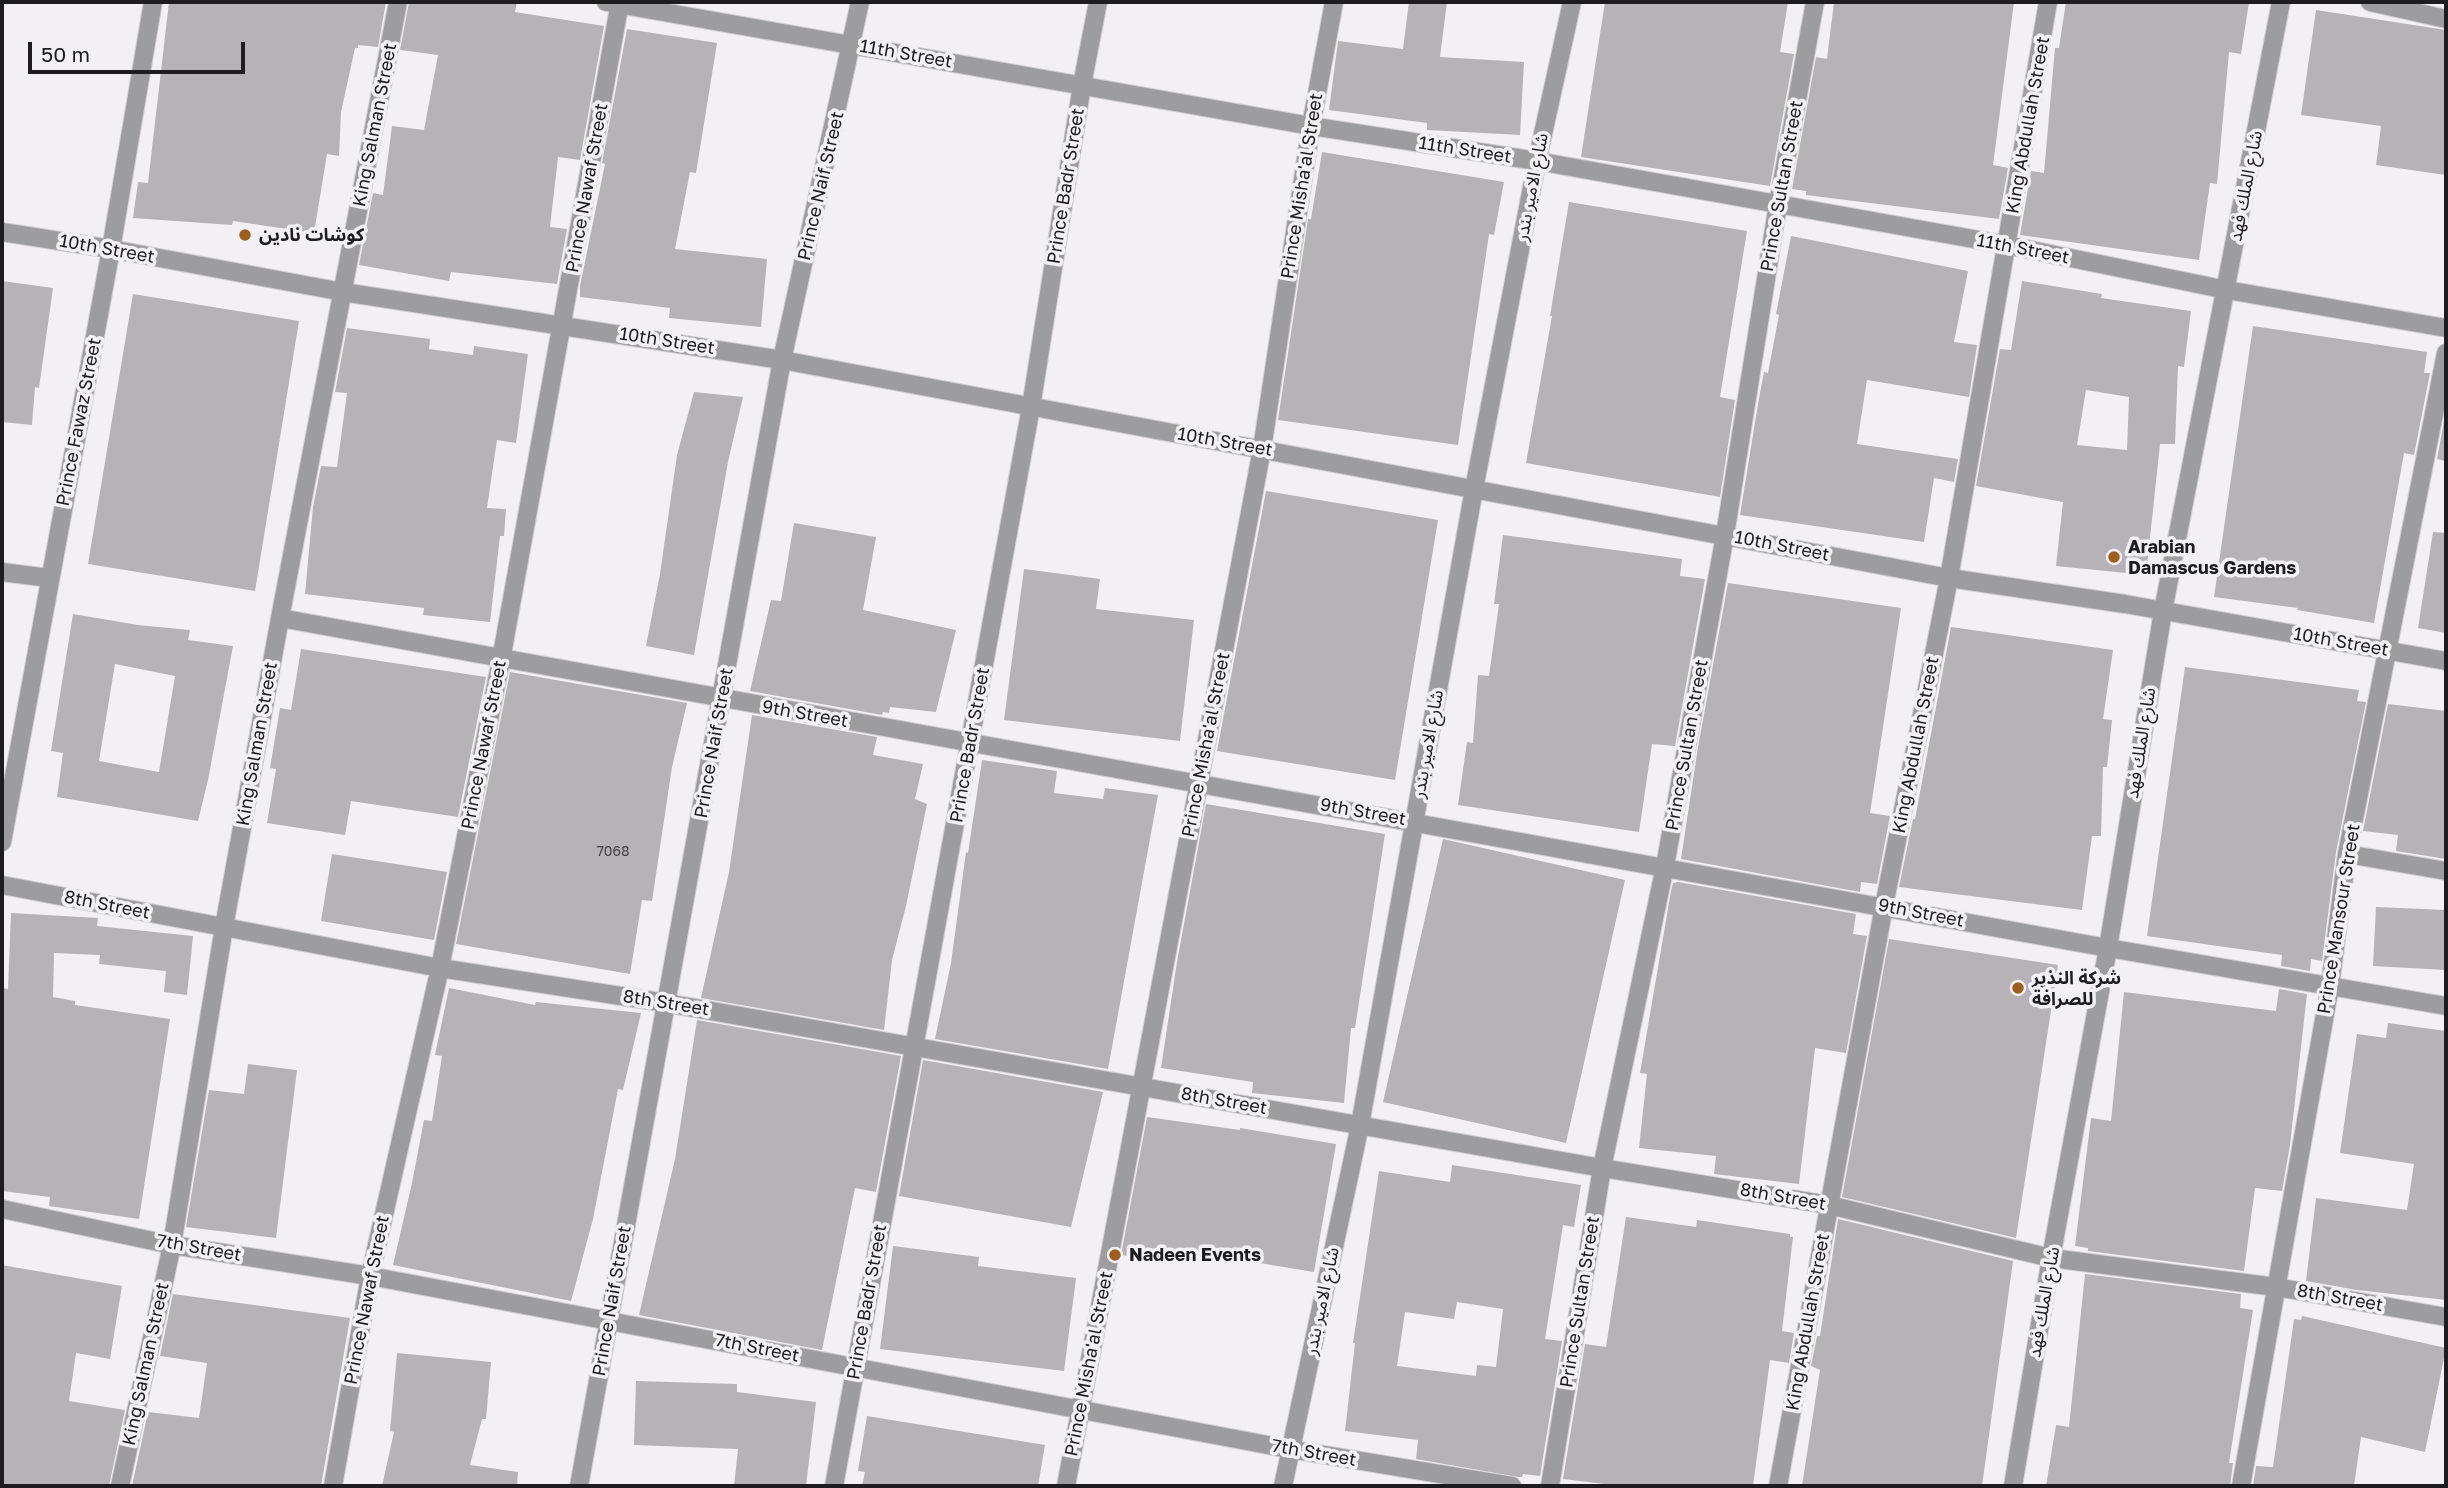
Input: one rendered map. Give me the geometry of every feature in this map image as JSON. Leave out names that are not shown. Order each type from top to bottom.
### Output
[{"type":"street","name":"Prince Fawaz Street","points":[[2,842],[111,249],[153,2]]},
{"type":"street","name":"King Salman Street","points":[[120,1486],[172,1245],[224,927],[280,618],[398,2]]},
{"type":"street","name":"Prince Naif Street","points":[[579,1486],[782,360],[860,2]]},
{"type":"street","name":"Prince Badr Street","points":[[834,1486],[1031,407],[1082,85],[1098,2]]},
{"type":"street","name":"Prince Misha'al Street","points":[[1066,1486],[1262,449],[1311,126],[1334,2]]},
{"type":"street","name":"شارع الامير بندر","points":[[1283,1486],[1360,1125],[1474,489],[1536,161],[1572,2]]},
{"type":"street","name":"Prince Sultan Street","points":[[1550,1486],[1602,1168],[1665,866],[1725,536],[1778,204],[1815,2]]},
{"type":"street","name":"King Abdullah Street","points":[[1778,1486],[1884,906],[1949,578],[2048,2]]},
{"type":"street","name":"شارع الملك فهد","points":[[2013,1486],[2051,1258],[2108,948],[2163,611],[2281,2]]},
{"type":"street","points":[[2370,2],[2446,19]]},
{"type":"street","name":"11th Street","points":[[616,3],[1311,126],[1536,161],[2007,245],[2227,290],[2446,328]]},
{"type":"street","name":"Prince Nawaf Street","points":[[333,1486],[370,1276],[440,968],[500,660],[563,325],[616,3]]},
{"type":"street","name":"10th Street","points":[[2,232],[111,249],[343,292],[782,360],[1949,578],[2163,611],[2446,661]]},
{"type":"street","name":"Prince Mansour Street","points":[[2242,1486],[2330,986],[2347,854],[2446,353]]},
{"type":"street","points":[[2,572],[49,578]]},
{"type":"street","name":"9th Street","points":[[280,618],[500,660],[2446,1006]]},
{"type":"street","points":[[2347,854],[2446,871]]},
{"type":"street","name":"8th Street","points":[[2,886],[440,968],[666,1003],[1602,1168],[1829,1205],[2051,1258],[2276,1287],[2446,1317]]},
{"type":"street","name":"7th Street","points":[[2,1209],[172,1245],[370,1276],[1289,1449],[1512,1486]]},
{"type":"building","points":[[169,2],[386,2],[378,47],[358,45],[358,48],[355,48],[341,112],[339,156],[327,154],[314,233],[233,221],[232,225],[133,218],[138,182],[148,183]]},
{"type":"building","points":[[409,2],[517,2],[515,12],[604,26],[580,160],[558,157],[550,227],[567,229],[557,284],[451,272],[449,281],[359,265],[373,193],[383,195],[392,126],[424,130],[438,55],[400,50]]},
{"type":"building","points":[[1409,2],[1447,2],[1440,57],[1524,62],[1520,135],[1427,130],[1427,123],[1329,110],[1338,41],[1403,49]]},
{"type":"building","points":[[1605,2],[1788,2],[1780,52],[1794,54],[1770,186],[1581,157]]},
{"type":"building","points":[[1834,2],[2014,2],[1993,165],[2008,168],[1999,219],[1806,195],[1806,191],[1792,189],[1816,57],[1827,59]]},
{"type":"building","points":[[2066,2],[2249,2],[2241,54],[2229,52],[2217,184],[2210,183],[2199,260],[2020,235],[2031,171],[2044,173],[2055,48],[2059,48]]},
{"type":"building","points":[[2316,10],[2446,30],[2446,175],[2376,165],[2381,126],[2301,115]]},
{"type":"building","points":[[627,29],[717,43],[696,173],[690,172],[675,249],[767,259],[761,327],[669,318],[670,308],[580,297]]},
{"type":"building","points":[[1322,152],[1504,182],[1494,235],[1489,234],[1458,445],[1278,420],[1308,219],[1311,219]]},
{"type":"building","points":[[1569,202],[1747,231],[1720,397],[1735,400],[1720,497],[1526,463]]},
{"type":"building","points":[[1791,236],[1968,271],[1954,342],[1977,345],[1969,397],[1867,380],[1857,444],[1958,459],[1954,482],[1934,478],[1924,542],[1740,515],[1764,372],[1768,373],[1779,315],[1776,314]]},
{"type":"building","points":[[2,281],[53,288],[39,388],[35,387],[32,425],[2,422]]},
{"type":"building","points":[[2022,281],[2102,294],[2101,298],[2191,311],[2184,367],[2178,366],[2175,444],[2160,444],[2146,575],[2056,566],[2063,502],[1976,486],[2000,349],[2011,350]],"holes":[[[2086,390],[2129,397],[2127,450],[2077,445]]]},
{"type":"building","points":[[133,294],[299,321],[255,591],[88,564]]},
{"type":"building","points":[[2253,326],[2427,352],[2424,373],[2430,373],[2414,455],[2404,453],[2374,623],[2297,610],[2298,608],[2214,597]]},
{"type":"building","points":[[347,328],[430,339],[429,349],[473,355],[474,346],[528,354],[516,443],[497,440],[487,508],[506,509],[504,536],[500,536],[490,622],[423,615],[424,608],[305,594],[313,507],[321,466],[337,467],[347,393],[335,392]]},
{"type":"building","points":[[694,392],[743,397],[728,462],[694,655],[646,646],[660,574],[677,455]]},
{"type":"building","points":[[2446,410],[2446,461],[2437,459]]},
{"type":"building","points":[[1266,491],[1438,520],[1395,780],[1217,751]]},
{"type":"building","points":[[794,523],[876,537],[863,610],[956,630],[936,712],[890,707],[889,713],[883,712],[882,715],[750,691],[771,600],[781,601]]},
{"type":"building","points":[[2433,532],[2446,533],[2446,633],[2418,628]]},
{"type":"building","points":[[1503,535],[1682,559],[1680,576],[1705,579],[1675,746],[1652,744],[1639,832],[1458,805],[1467,742],[1473,743],[1478,675],[1489,676],[1499,604],[1494,604]]},
{"type":"building","points":[[1024,569],[1100,579],[1096,609],[1194,620],[1180,741],[1004,720]]},
{"type":"building","points":[[1728,583],[1901,608],[1870,813],[1890,816],[1877,884],[1861,882],[1860,892],[1681,859]]},
{"type":"building","points":[[73,614],[190,630],[188,640],[233,646],[198,821],[57,797],[63,753],[51,751]],"holes":[[[115,664],[175,676],[159,772],[99,761]]]},
{"type":"building","points":[[1951,627],[2113,650],[2103,719],[2112,720],[2107,767],[2103,767],[2101,836],[2092,836],[2082,910],[1899,887],[1915,819]]},
{"type":"building","points":[[301,649],[486,677],[458,817],[351,801],[345,835],[267,823],[276,769],[270,768],[280,708],[291,710]]},
{"type":"building","points":[[2185,667],[2359,690],[2357,701],[2366,702],[2336,852],[2322,961],[2311,959],[2310,971],[2281,966],[2282,955],[2147,936]]},
{"type":"building","points":[[510,672],[687,703],[672,767],[652,901],[642,900],[630,974],[456,944]]},
{"type":"building","points":[[2388,704],[2446,711],[2446,859],[2396,851],[2398,835],[2363,831]]},
{"type":"building","points":[[752,715],[877,737],[873,755],[923,764],[915,799],[927,804],[892,960],[884,1030],[701,998],[729,872]]},
{"type":"building","points":[[982,760],[1057,771],[1054,793],[1103,799],[1105,788],[1158,795],[1108,1069],[935,1039],[951,963]]},
{"type":"building","points":[[1206,804],[1385,834],[1355,1028],[1351,1028],[1344,1103],[1252,1093],[1253,1082],[1161,1068]]},
{"type":"building","points":[[1443,839],[1625,880],[1566,1143],[1383,1102]]},
{"type":"building","points":[[332,854],[447,872],[434,940],[321,921]]},
{"type":"building","points":[[1673,883],[1856,914],[1853,934],[1867,936],[1846,1053],[1815,1048],[1799,1184],[1714,1174],[1716,1156],[1639,1148],[1647,1074],[1640,1073],[1671,891]]},
{"type":"building","points":[[2376,907],[2446,910],[2446,970],[2373,966]]},
{"type":"building","points":[[11,913],[98,918],[97,926],[193,936],[187,995],[164,992],[166,971],[99,964],[100,955],[54,953],[53,997],[75,1001],[75,1005],[170,1019],[139,1219],[49,1206],[50,1197],[2,1191],[2,988],[8,989]]},
{"type":"building","points":[[1889,939],[2058,965],[2016,1238],[1842,1197]]},
{"type":"building","points":[[449,988],[535,1005],[536,1002],[641,1013],[623,1090],[618,1089],[593,1219],[571,1301],[393,1265],[424,1120],[432,1121],[442,1056],[435,1055]]},
{"type":"building","points":[[2279,989],[2307,994],[2290,1145],[2282,1191],[2255,1188],[2244,1271],[2088,1251],[2088,1248],[2075,1246],[2091,1118],[2111,1121],[2124,992],[2276,1011]]},
{"type":"building","points":[[697,1020],[901,1056],[876,1192],[855,1188],[822,1350],[639,1315],[675,1159]]},
{"type":"building","points":[[2388,1023],[2446,1031],[2446,1300],[2306,1281],[2316,1198],[2407,1210],[2414,1164],[2340,1153],[2357,1034],[2386,1038]]},
{"type":"building","points":[[923,1060],[1103,1092],[1071,1227],[899,1196]]},
{"type":"building","points":[[248,1064],[297,1070],[276,1238],[186,1227],[209,1090],[244,1094]]},
{"type":"building","points":[[1147,1117],[1240,1128],[1336,1144],[1314,1272],[1169,1248],[1167,1261],[1121,1255]]},
{"type":"building","points":[[1452,1165],[1581,1185],[1574,1227],[1563,1225],[1545,1339],[1562,1341],[1540,1476],[1523,1474],[1518,1477],[1416,1459],[1418,1440],[1345,1431],[1353,1343],[1379,1171],[1450,1182]],"holes":[[[1457,1302],[1503,1309],[1496,1367],[1477,1365],[1476,1376],[1397,1366],[1405,1312],[1454,1319]]]},
{"type":"building","points":[[1626,1217],[1696,1227],[1697,1220],[1790,1234],[1790,1237],[1793,1237],[1782,1331],[1794,1333],[1789,1363],[1770,1360],[1753,1486],[1621,1486],[1563,1479],[1585,1344],[1606,1347]]},
{"type":"building","points":[[1838,1219],[2013,1261],[1982,1486],[1802,1486],[1820,1370],[1811,1366],[1817,1336],[1820,1336]]},
{"type":"building","points":[[893,1246],[979,1257],[978,1266],[1076,1278],[1064,1371],[880,1349]]},
{"type":"building","points":[[2,1265],[122,1286],[110,1359],[76,1353],[69,1401],[125,1410],[109,1486],[2,1486]]},
{"type":"building","points":[[2085,1274],[2241,1294],[2240,1308],[2253,1310],[2229,1463],[2233,1463],[2230,1486],[2046,1486],[2056,1425],[2069,1427]]},
{"type":"building","points":[[173,1294],[350,1318],[321,1486],[132,1486],[148,1412],[199,1418],[207,1363],[160,1356]]},
{"type":"building","points":[[2302,1316],[2446,1348],[2425,1452],[2361,1437],[2354,1486],[2253,1486],[2256,1466],[2273,1467],[2294,1319],[2301,1320]]},
{"type":"building","points":[[397,1353],[491,1362],[486,1419],[482,1419],[470,1465],[518,1472],[517,1486],[382,1486],[394,1432],[390,1431]]},
{"type":"building","points":[[636,1381],[737,1384],[737,1392],[816,1402],[806,1486],[734,1486],[738,1449],[634,1445]]},
{"type":"building","points":[[867,1416],[1045,1445],[1038,1486],[862,1486],[865,1472],[858,1471]]},
{"type":"place","name":"كوشات نادين","points":[[245,235]]},
{"type":"place","name":"Arabian Damascus Gardens","points":[[2114,557]]},
{"type":"place","name":"شركة النذير للصرافة","points":[[2018,988]]},
{"type":"place","name":"Nadeen Events","points":[[1115,1255]]}]
